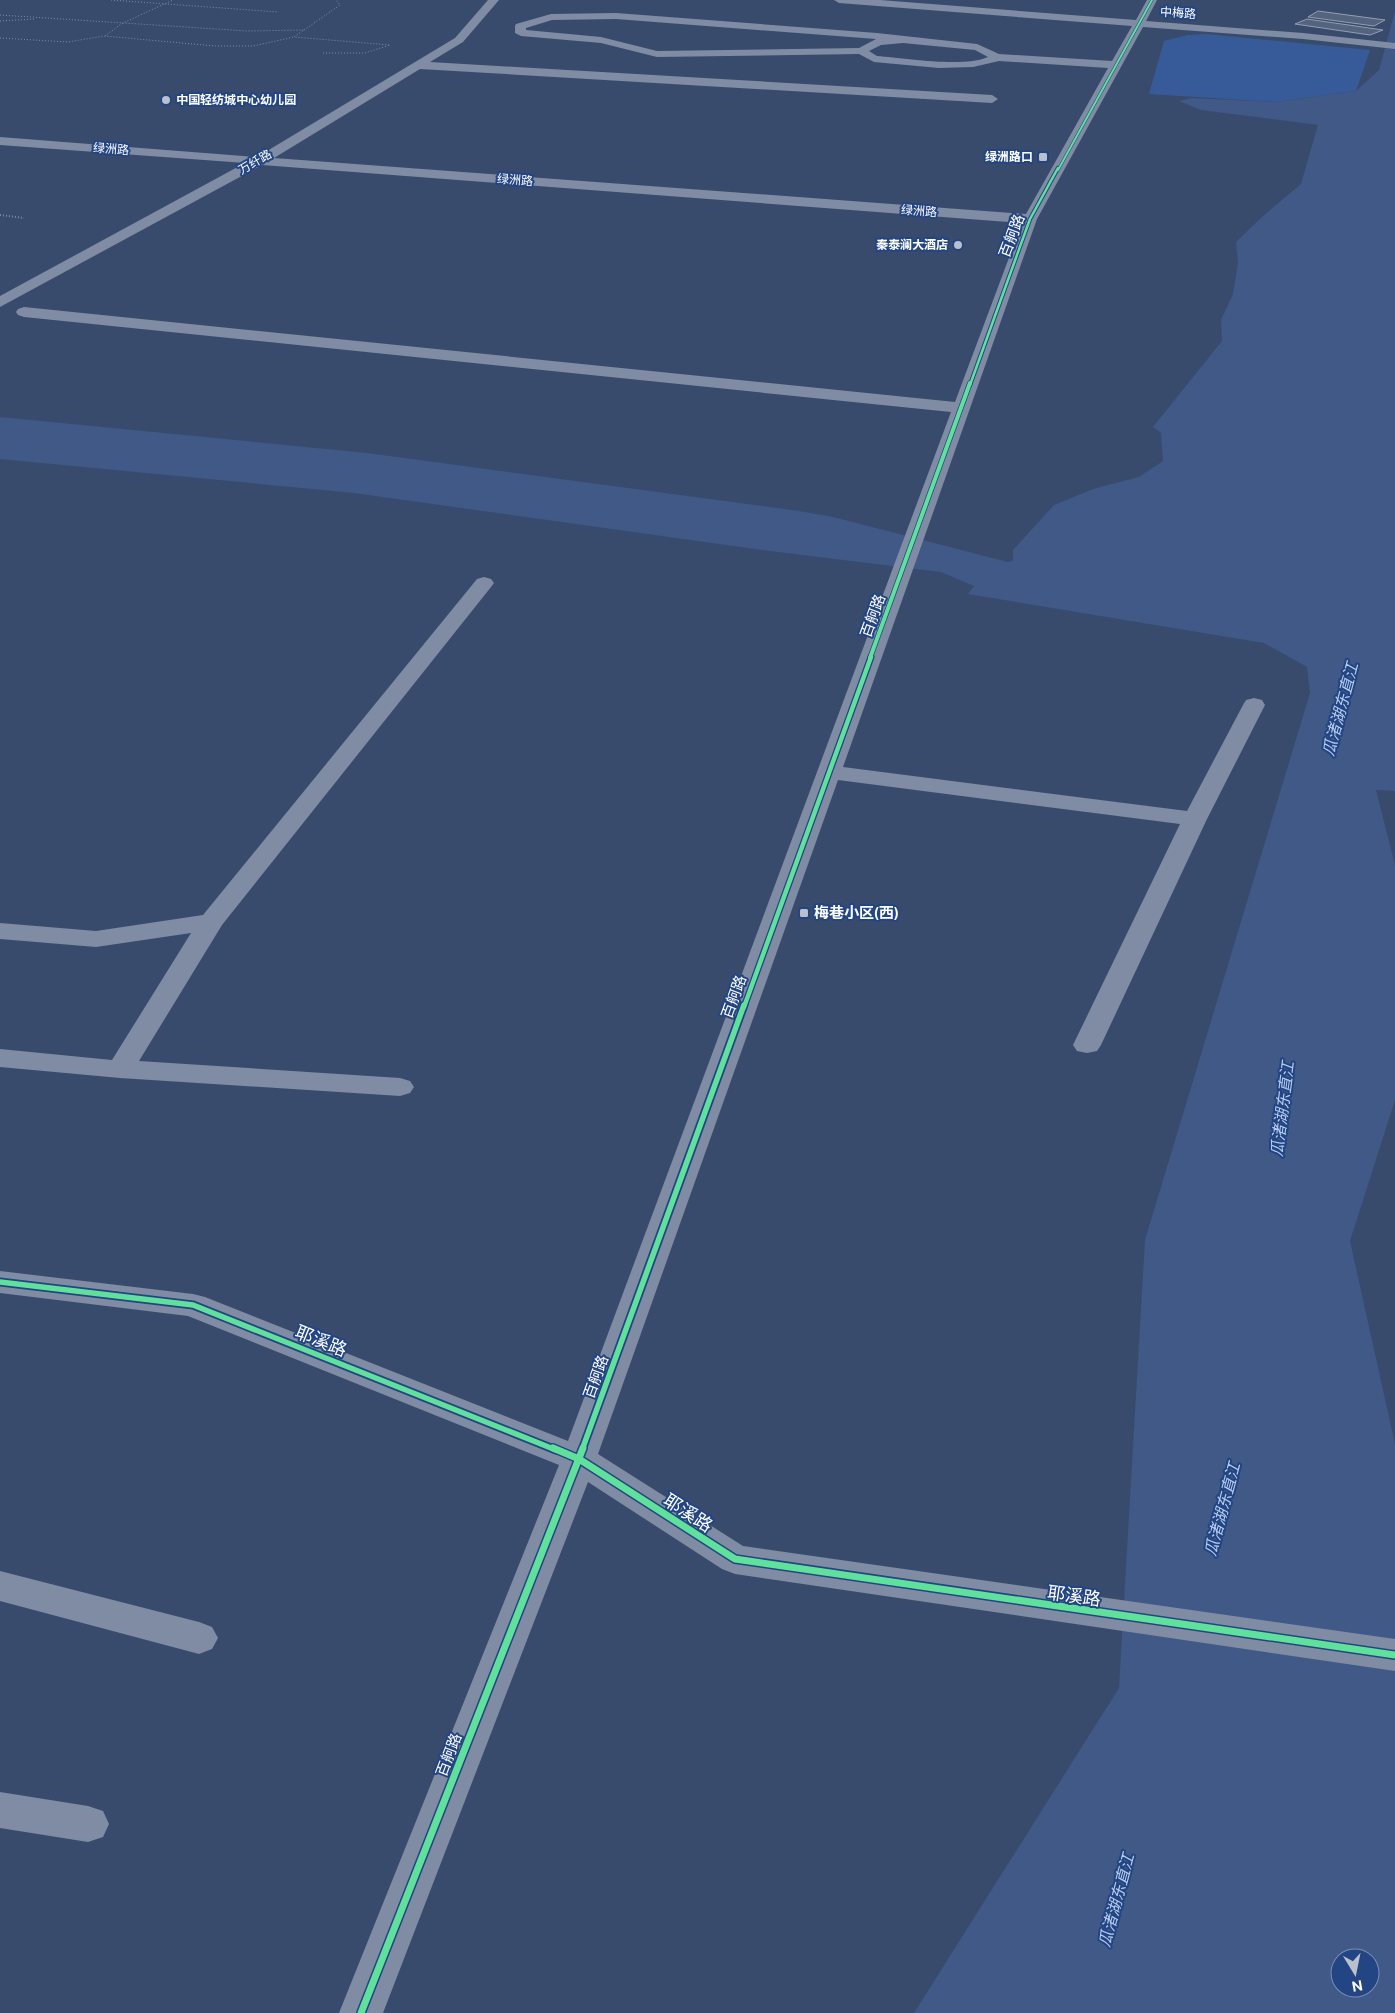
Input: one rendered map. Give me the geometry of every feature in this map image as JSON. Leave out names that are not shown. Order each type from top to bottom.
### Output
[{"type":"street","name":"万纤路","points":[[0,302],[259,160],[419,65],[459,40],[494,0]]},
{"type":"street","name":"中梅路","points":[[840,0],[1303,36],[1395,46]]},
{"type":"street","name":"百舸路","points":[[361,2013],[579,1459],[1030,219],[1152,0]]},
{"type":"street","points":[[903,40],[879,42],[861,51],[657,54],[601,40],[521,33],[520,26],[551,17],[616,16],[791,29],[977,47],[998,57],[1116,65]]},
{"type":"street","points":[[791,29],[806,20]]},
{"type":"street","points":[[861,51],[874,59],[972,65],[991,61],[998,57]]},
{"type":"street","points":[[419,65],[992,99]]},
{"type":"street","name":"绿洲路","points":[[0,141],[1030,219]]},
{"type":"street","points":[[24,312],[962,408]]},
{"type":"street","points":[[120,1069],[211,922],[484,583]]},
{"type":"street","points":[[1087,1045],[1195,819],[1254,705]]},
{"type":"street","points":[[830,772],[1195,819]]},
{"type":"street","points":[[0,930],[96,939],[211,922]]},
{"type":"street","points":[[0,1058],[120,1069],[400,1087]]},
{"type":"street","name":"耶溪路","points":[[0,1282],[193,1305],[579,1459],[735,1559],[1054,1607],[1395,1654]]},
{"type":"street","points":[[0,1586],[199,1638]]},
{"type":"street","points":[[0,1810],[88,1824]]},
{"type":"path","points":[[112,0],[278,12]]},
{"type":"path","points":[[104,36],[121,24],[173,0]]},
{"type":"path","points":[[294,37],[340,5],[336,0]]},
{"type":"path","points":[[0,15],[247,31],[305,30]]},
{"type":"path","points":[[0,21],[51,18]]},
{"type":"path","points":[[0,38],[68,42],[104,36],[215,46],[253,46],[294,37],[390,45],[376,51],[358,55],[323,53]]},
{"type":"path","points":[[0,215],[24,218]]},
{"type":"shaded area","points":[[1206,34],[1370,50],[1356,91],[1277,102],[1149,94],[1164,41],[1188,35]]},
{"type":"water","name":"瓜渚湖东直江","points":[[1395,11],[1395,791],[1376,790],[1395,865],[1395,1100],[1350,1241],[1395,1444],[1395,2013],[914,2013],[1119,1688],[1145,1240],[1310,693],[1307,667],[1264,643],[968,594],[974,586],[941,572],[770,551],[354,493],[0,459],[0,417],[367,453],[799,511],[833,517],[1008,562],[1013,561],[1013,550],[1054,505],[1093,489],[1139,477],[1163,461],[1161,433],[1153,427],[1222,341],[1221,320],[1233,294],[1238,263],[1236,242],[1301,184],[1318,125],[1201,110],[1179,101],[1192,98],[1277,102],[1356,91],[1379,70]]},
{"type":"building","points":[[1318,11],[1385,20],[1374,26],[1308,17]]},
{"type":"building","points":[[1307,19],[1383,30],[1370,35],[1295,24]]},
{"type":"cycle path","points":[[361,2013],[579,1459],[1030,219],[1152,0]]},
{"type":"cycle path","points":[[0,1282],[193,1305],[579,1459],[735,1559],[1395,1655]]},
{"type":"place","name":"中国轻纺城中心幼儿园","points":[[166,100]]},
{"type":"place","name":"绿洲路口","points":[[1043,157]]},
{"type":"place","name":"秦泰澜大酒店","points":[[958,245]]},
{"type":"place","name":"梅巷小区(西)","points":[[804,913]]}]
